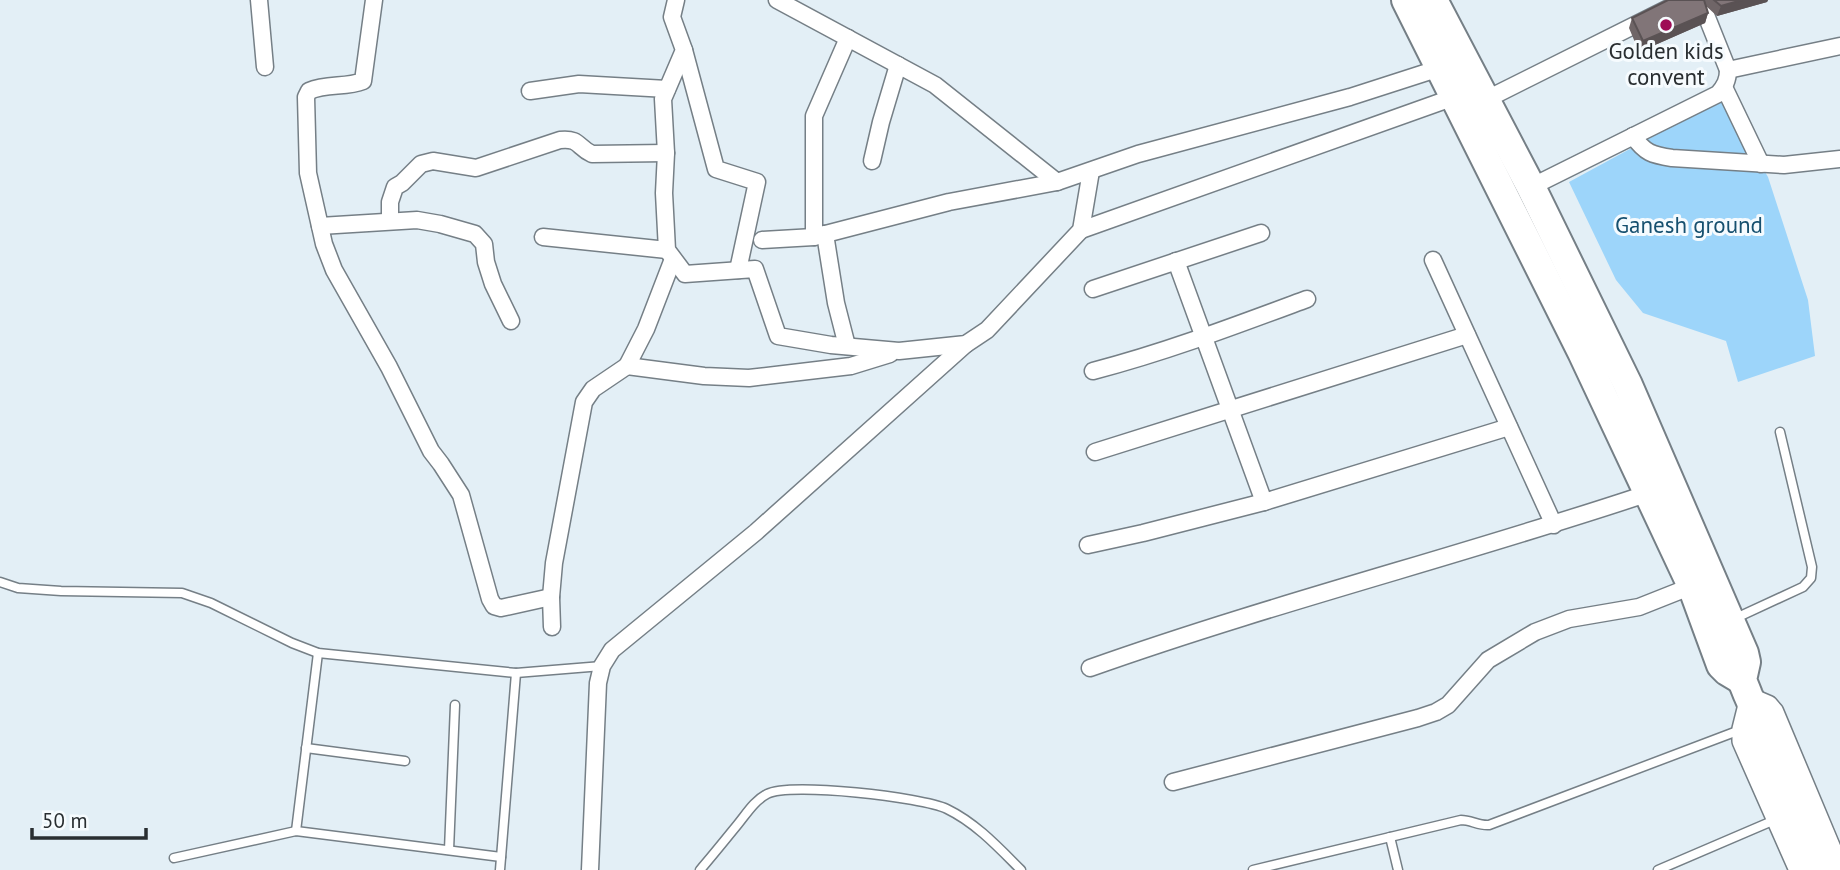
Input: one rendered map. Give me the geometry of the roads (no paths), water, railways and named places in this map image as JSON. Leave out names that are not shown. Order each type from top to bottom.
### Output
[{"type":"highway","points":[[1406,0],[1440,68],[1473,95],[1531,187],[1628,385],[1660,490],[1721,664],[1747,702],[1824,870]]},
{"type":"highway","points":[[1433,0],[1582,352],[1660,490],[1729,621],[1746,662],[1747,702]]},
{"type":"street","points":[[259,0],[265,67]]},
{"type":"street","points":[[374,0],[363,81],[354,85],[320,86],[309,91],[306,97],[308,173],[324,244],[334,270],[389,366],[431,451],[461,495],[494,606],[500,608],[551,597]]},
{"type":"street","points":[[676,0],[672,17],[684,50],[716,169],[757,182],[738,270]]},
{"type":"street","points":[[777,0],[934,85],[1057,182]]},
{"type":"street","points":[[590,870],[598,682],[612,650],[756,532],[966,344],[987,330],[1081,230],[1473,95],[1685,0]]},
{"type":"street","points":[[1531,187],[1718,93],[1724,87],[1728,69],[1700,0]]},
{"type":"street","points":[[847,346],[819,235],[814,116],[848,38]]},
{"type":"street","points":[[1728,69],[1840,46]]},
{"type":"street","points":[[552,627],[551,597],[560,524],[584,402],[593,389],[627,366],[646,329],[670,254],[664,193],[666,153],[663,99],[684,50]]},
{"type":"street","points":[[872,161],[898,65]]},
{"type":"street","points":[[762,240],[819,235],[949,202],[1057,182],[1138,154],[1350,97],[1440,68]]},
{"type":"street","points":[[530,91],[579,84],[667,89]]},
{"type":"street","points":[[1724,87],[1761,164]]},
{"type":"street","points":[[1633,136],[1642,149],[1656,156],[1672,158],[1784,165],[1840,159]]},
{"type":"street","points":[[390,221],[390,202],[395,187],[421,164],[433,161],[476,168],[569,139],[576,141],[592,154],[666,153]]},
{"type":"street","points":[[1081,230],[1090,171]]},
{"type":"street","points":[[320,226],[417,220],[475,234],[484,244],[493,284],[511,321]]},
{"type":"street","points":[[1093,289],[1262,233]]},
{"type":"street","points":[[543,237],[670,254],[685,274],[755,268],[778,336],[899,351]]},
{"type":"street","points":[[1433,260],[1554,525]]},
{"type":"street","points":[[1176,261],[1264,502]]},
{"type":"street","points":[[1093,371],[1203,337],[1307,299]]},
{"type":"street","points":[[1095,452],[1467,335]]},
{"type":"street","points":[[627,366],[704,376],[749,377],[851,366],[899,351],[966,344]]},
{"type":"street","points":[[1088,545],[1264,502],[1509,426]]},
{"type":"street","points":[[1090,668],[1158,644],[1554,525],[1660,490]]},
{"type":"street","points":[[1173,782],[1436,712],[1458,695],[1488,660],[1535,632],[1552,624],[1639,607],[1692,586]]},
{"type":"street","points":[[1800,870],[1743,741],[1747,702],[1769,704],[1775,710],[1840,866]]},
{"type":"lane","points":[[1729,621],[1803,587],[1811,578],[1812,567],[1780,432]]},
{"type":"lane","points":[[0,582],[18,588],[61,591],[182,593],[211,603],[318,653],[516,673],[603,666]]},
{"type":"lane","points":[[296,831],[318,653]]},
{"type":"lane","points":[[499,870],[516,673]]},
{"type":"lane","points":[[1253,870],[1461,820],[1489,825],[1747,702]]},
{"type":"lane","points":[[449,850],[455,705]]},
{"type":"lane","points":[[306,748],[405,761]]},
{"type":"lane","points":[[700,870],[756,801],[771,792],[800,789],[923,801],[946,808],[967,821],[1021,870]]},
{"type":"lane","points":[[1658,870],[1778,819]]},
{"type":"lane","points":[[174,858],[296,831],[501,857]]},
{"type":"lane","points":[[1390,837],[1398,870]]},
{"type":"place","name":"Golden kids convent","points":[[1666,25]]},
{"type":"park label","name":"Ganesh ground","points":[[1689,224]]}]
